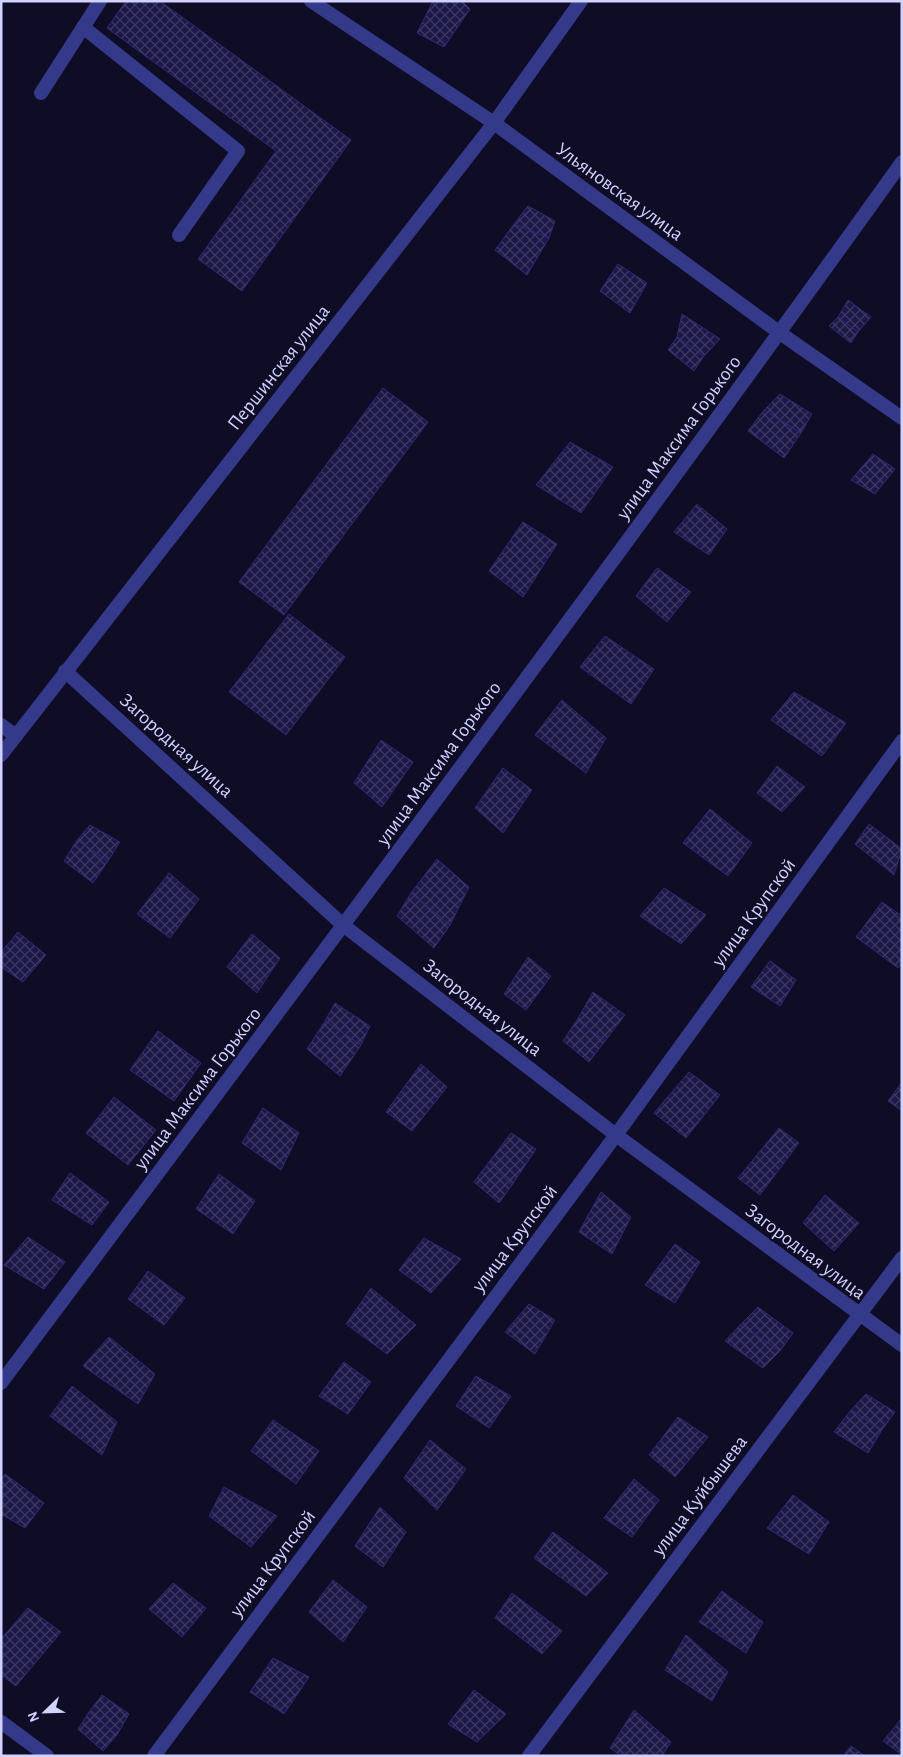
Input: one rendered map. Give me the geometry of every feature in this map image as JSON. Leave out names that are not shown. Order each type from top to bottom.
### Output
[{"type":"street","points":[[41,92],[100,1]]},
{"type":"street","name":"Ульяновская улица","points":[[312,1],[494,124],[780,333],[902,418]]},
{"type":"street","name":"Першинская улица","points":[[1,755],[494,124],[581,1]]},
{"type":"street","points":[[83,27],[238,151],[179,235]]},
{"type":"street","name":"улица Максима Горького","points":[[1,1383],[343,925],[780,333],[902,162]]},
{"type":"street","name":"Загородная улица","points":[[65,671],[343,925],[616,1135],[902,1345]]},
{"type":"street","points":[[1,725],[16,736]]},
{"type":"street","name":"улица Крупской","points":[[154,1756],[616,1135],[902,742]]},
{"type":"street","name":"улица Куйбышева","points":[[530,1756],[858,1314],[902,1258]]},
{"type":"street","points":[[1,1722],[47,1756]]},
{"type":"building","points":[[126,1],[160,1],[351,140],[242,291],[198,259],[276,151],[107,28]]},
{"type":"building","points":[[433,1],[462,1],[470,9],[444,47],[417,33]]},
{"type":"building","points":[[528,206],[555,221],[549,238],[514,224]]},
{"type":"building","points":[[514,224],[549,238],[527,275],[495,250]]},
{"type":"building","points":[[618,264],[647,283],[630,313],[600,291]]},
{"type":"building","points":[[848,300],[871,317],[858,332],[838,317]]},
{"type":"building","points":[[682,314],[720,339],[704,356],[677,337]]},
{"type":"building","points":[[838,317],[858,332],[851,343],[829,326]]},
{"type":"building","points":[[677,337],[704,356],[694,371],[668,350]]},
{"type":"building","points":[[383,388],[428,422],[284,615],[239,582]]},
{"type":"building","points":[[780,394],[812,414],[801,433],[764,410]]},
{"type":"building","points":[[764,410],[801,433],[784,458],[748,431]]},
{"type":"building","points":[[570,442],[613,467],[581,513],[536,485]]},
{"type":"building","points":[[873,454],[895,469],[875,494],[851,480]]},
{"type":"building","points":[[697,504],[727,529],[709,555],[674,532]]},
{"type":"building","points":[[523,522],[557,544],[523,597],[489,571]]},
{"type":"building","points":[[657,568],[691,592],[667,622],[636,596]]},
{"type":"building","points":[[289,614],[345,657],[286,735],[229,692]]},
{"type":"building","points":[[605,636],[654,669],[631,704],[580,667]]},
{"type":"building","points":[[794,692],[846,723],[822,756],[771,720]]},
{"type":"building","points":[[562,700],[606,738],[586,773],[535,735]]},
{"type":"building","points":[[381,740],[413,762],[382,807],[354,783]]},
{"type":"building","points":[[777,766],[805,787],[782,812],[757,793]]},
{"type":"building","points":[[503,768],[532,790],[503,833],[475,808]]},
{"type":"building","points":[[710,809],[752,843],[728,876],[683,843]]},
{"type":"building","points":[[869,824],[902,849],[894,875],[855,844]]},
{"type":"building","points":[[90,825],[120,842],[108,861],[77,840]]},
{"type":"building","points":[[77,840],[108,861],[93,883],[64,861]]},
{"type":"building","points":[[437,859],[469,887],[450,925],[411,893]]},
{"type":"building","points":[[169,873],[199,899],[170,938],[137,914]]},
{"type":"building","points":[[664,888],[706,915],[681,944],[640,916]]},
{"type":"building","points":[[411,893],[450,925],[434,948],[397,916]]},
{"type":"building","points":[[882,902],[902,916],[902,963],[898,968],[856,937]]},
{"type":"building","points":[[18,932],[46,955],[23,982],[1,967],[1,952]]},
{"type":"building","points":[[252,934],[280,958],[257,993],[227,967]]},
{"type":"building","points":[[528,957],[551,976],[526,1010],[504,994]]},
{"type":"building","points":[[770,961],[796,980],[780,1006],[751,987]]},
{"type":"building","points":[[593,992],[625,1015],[605,1041],[577,1020]]},
{"type":"building","points":[[335,1003],[370,1026],[361,1045],[325,1021]]},
{"type":"building","points":[[577,1020],[605,1041],[589,1062],[563,1041]]},
{"type":"building","points":[[325,1021],[361,1045],[340,1076],[307,1049]]},
{"type":"building","points":[[158,1031],[201,1063],[174,1101],[130,1070]]},
{"type":"building","points":[[421,1064],[447,1087],[412,1131],[386,1112]]},
{"type":"building","points":[[689,1072],[720,1095],[686,1138],[654,1113]]},
{"type":"building","points":[[902,1082],[902,1111],[888,1101]]},
{"type":"building","points":[[114,1097],[156,1130],[128,1165],[86,1133]]},
{"type":"building","points":[[263,1108],[299,1133],[281,1170],[242,1143]]},
{"type":"building","points":[[779,1128],[799,1143],[760,1195],[738,1178]]},
{"type":"building","points":[[511,1133],[536,1149],[512,1185],[489,1162]]},
{"type":"building","points":[[489,1162],[512,1185],[499,1203],[474,1182]]},
{"type":"building","points":[[70,1173],[109,1202],[92,1225],[52,1200]]},
{"type":"building","points":[[219,1174],[255,1201],[233,1234],[196,1209]]},
{"type":"building","points":[[601,1192],[631,1217],[612,1254],[579,1232]]},
{"type":"building","points":[[825,1195],[859,1223],[834,1251],[803,1223]]},
{"type":"building","points":[[28,1237],[65,1262],[44,1289],[4,1265]]},
{"type":"building","points":[[424,1238],[461,1259],[431,1293],[399,1270]]},
{"type":"building","points":[[675,1244],[700,1262],[675,1303],[645,1285]]},
{"type":"building","points":[[148,1271],[185,1298],[164,1325],[128,1299]]},
{"type":"building","points":[[371,1288],[416,1325],[387,1354],[346,1324]]},
{"type":"building","points":[[529,1304],[555,1320],[535,1354],[505,1332]]},
{"type":"building","points":[[758,1307],[793,1333],[780,1351],[740,1325]]},
{"type":"building","points":[[740,1325],[780,1351],[763,1368],[725,1341]]},
{"type":"building","points":[[109,1337],[155,1374],[138,1404],[83,1366]]},
{"type":"building","points":[[344,1362],[371,1382],[348,1414],[319,1396]]},
{"type":"building","points":[[476,1376],[511,1396],[489,1428],[456,1406]]},
{"type":"building","points":[[72,1386],[117,1422],[102,1455],[50,1416]]},
{"type":"building","points":[[866,1394],[895,1412],[882,1430],[851,1410]]},
{"type":"building","points":[[851,1410],[882,1430],[868,1453],[834,1432]]},
{"type":"building","points":[[678,1417],[708,1437],[675,1477],[649,1455]]},
{"type":"building","points":[[273,1420],[319,1451],[296,1484],[251,1451]]},
{"type":"building","points":[[430,1440],[466,1469],[437,1510],[404,1478]]},
{"type":"building","points":[[5,1474],[44,1503],[25,1528],[1,1514],[1,1479]]},
{"type":"building","points":[[634,1479],[659,1500],[632,1537],[604,1518]]},
{"type":"building","points":[[224,1487],[277,1516],[251,1547],[209,1516]]},
{"type":"building","points":[[793,1495],[829,1522],[809,1554],[767,1528]]},
{"type":"building","points":[[380,1507],[406,1532],[383,1567],[355,1546]]},
{"type":"building","points":[[553,1532],[608,1573],[586,1596],[534,1558]]},
{"type":"building","points":[[333,1580],[367,1607],[343,1642],[309,1612]]},
{"type":"building","points":[[173,1583],[206,1608],[182,1637],[149,1609]]},
{"type":"building","points":[[722,1591],[763,1622],[746,1653],[699,1622]]},
{"type":"building","points":[[512,1593],[562,1631],[542,1654],[495,1618]]},
{"type":"building","points":[[28,1608],[61,1632],[16,1686],[1,1675],[1,1639]]},
{"type":"building","points":[[686,1635],[728,1672],[712,1701],[665,1670]]},
{"type":"building","points":[[273,1658],[309,1677],[284,1714],[250,1692]]},
{"type":"building","points":[[474,1690],[506,1714],[477,1742],[448,1724]]},
{"type":"building","points":[[102,1695],[129,1714],[117,1735],[89,1712]]},
{"type":"building","points":[[634,1710],[671,1742],[662,1756],[621,1756],[610,1748]]},
{"type":"building","points":[[89,1712],[117,1735],[103,1751],[78,1729]]},
{"type":"building","points":[[902,1718],[902,1755],[883,1741]]},
{"type":"building","points":[[851,1746],[865,1756],[843,1756]]}]
